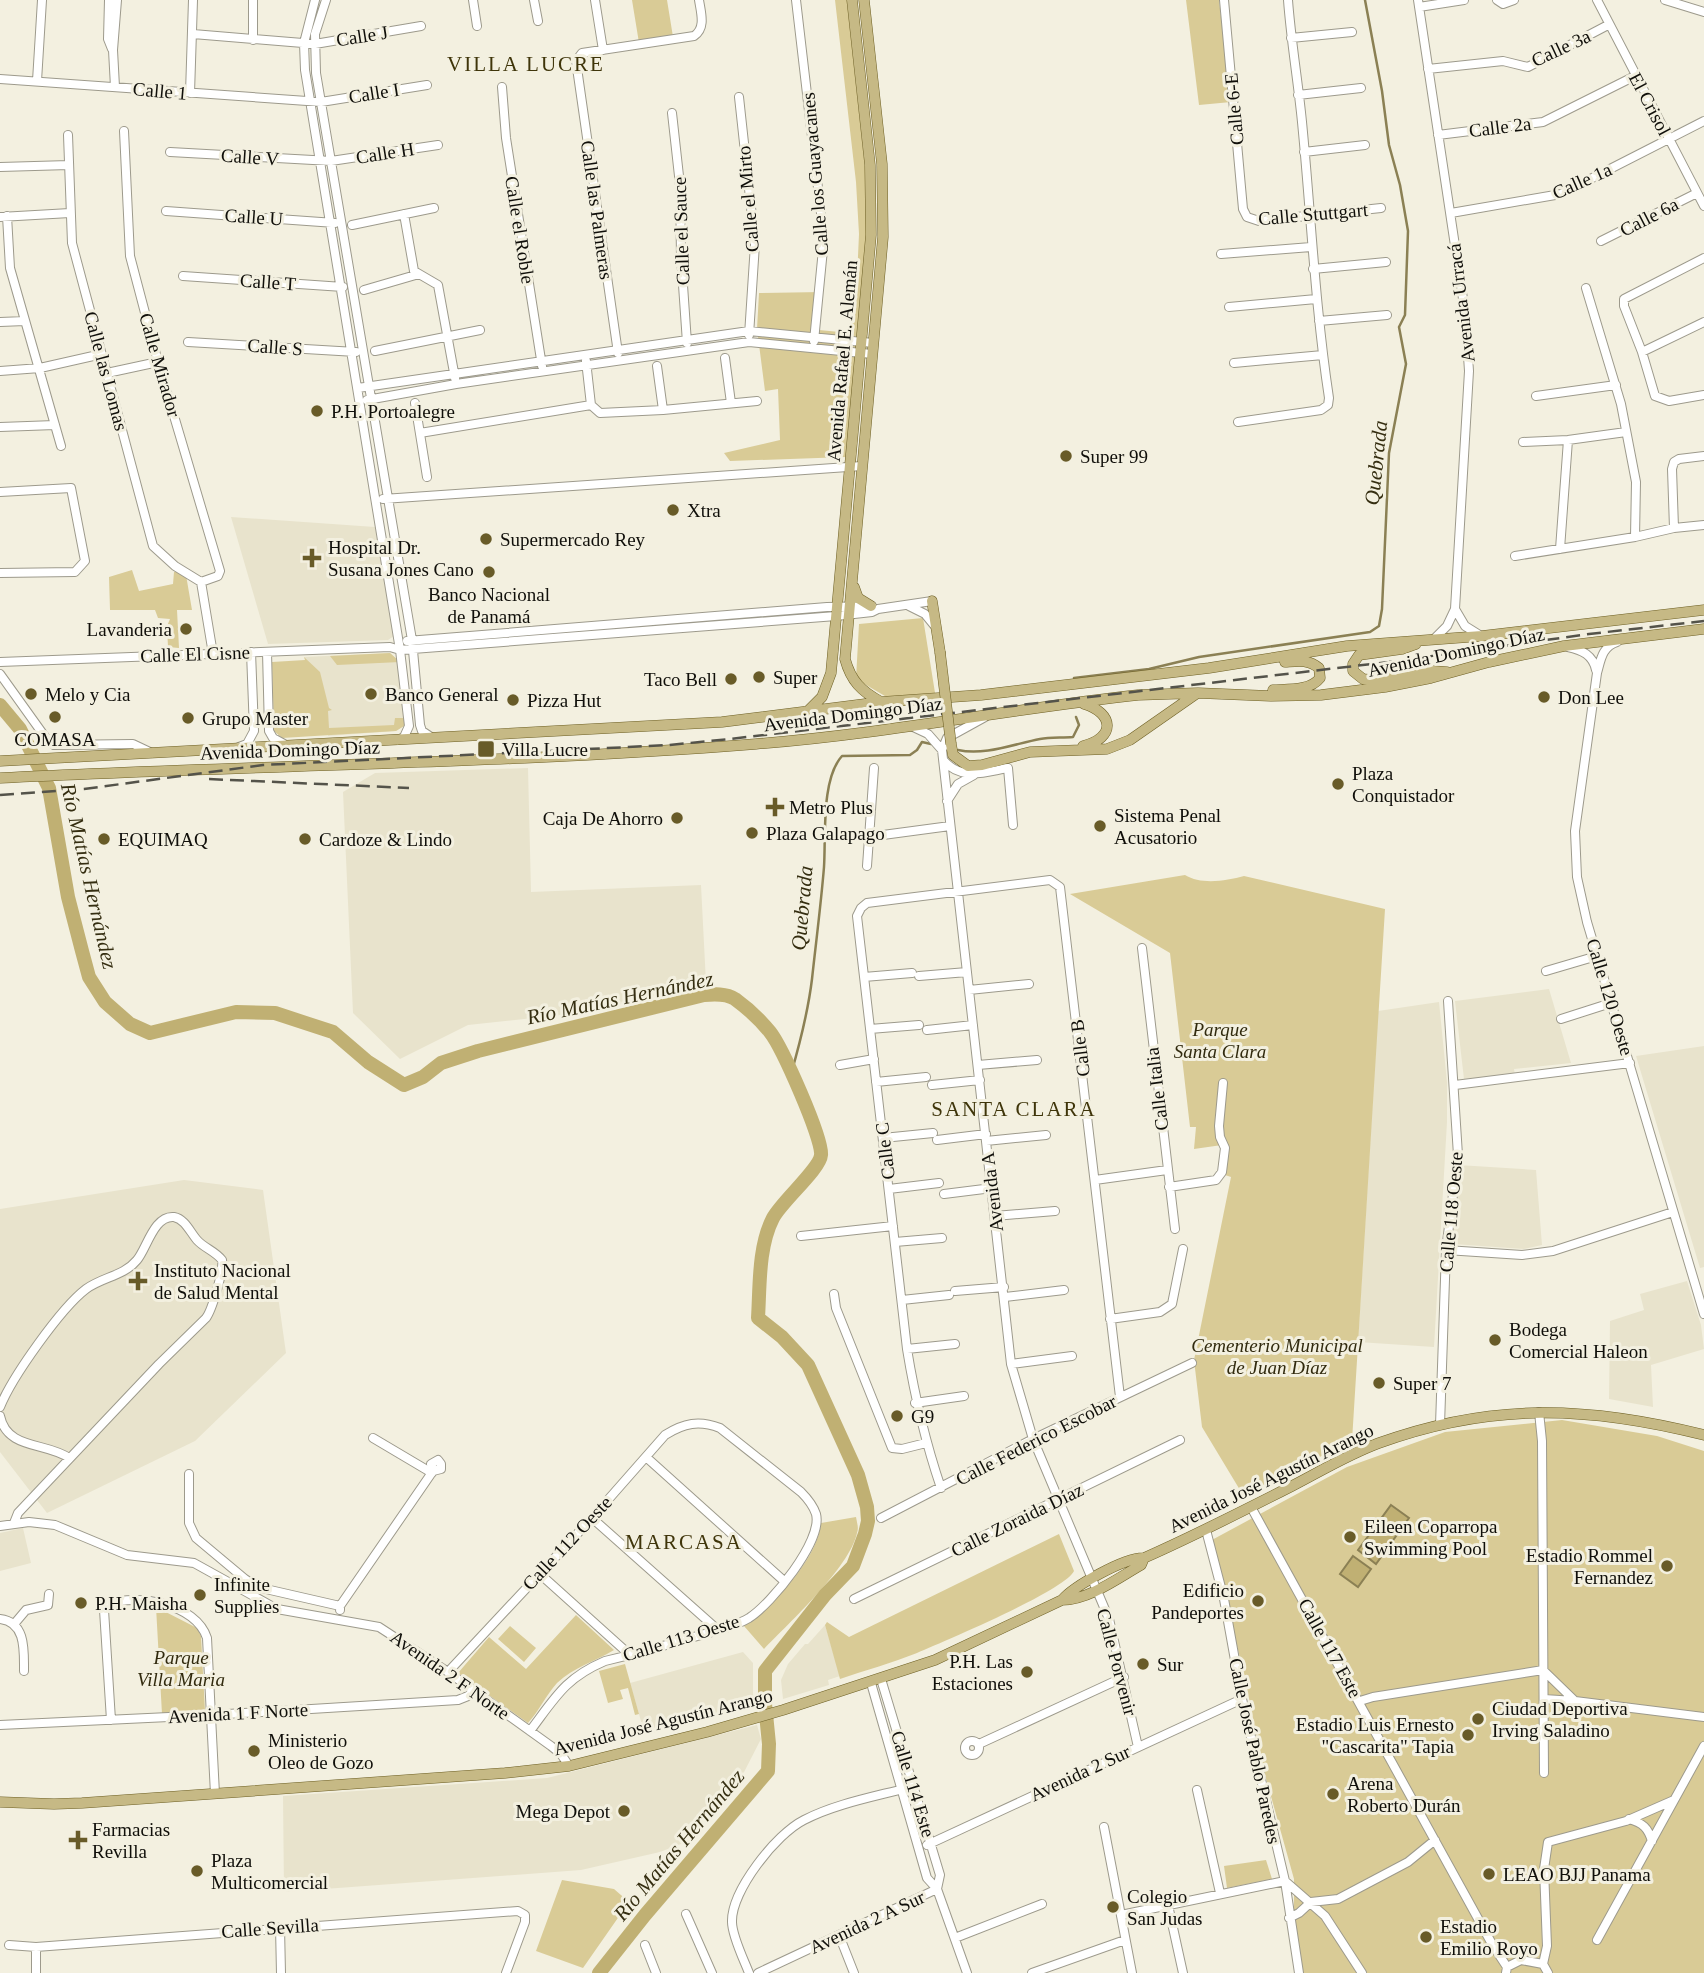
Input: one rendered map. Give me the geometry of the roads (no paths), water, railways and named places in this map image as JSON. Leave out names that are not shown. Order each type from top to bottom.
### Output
[{"type":"main road","name":"Avenida Rafael E. Alemán","points":[[802,713],[813,708],[827,686],[837,611],[871,235],[872,199],[852,0]]},
{"type":"main road","name":"Avenida Rafael E. Alemán","points":[[864,0],[882,164],[883,236],[845,659],[853,682],[881,702]]},
{"type":"main road","points":[[853,584],[858,598],[875,607]]},
{"type":"main road","points":[[932,601],[940,652],[946,747],[960,762],[968,766],[982,765],[1030,752],[1107,749],[1130,740],[1198,693]]},
{"type":"main road","name":"Avenida Domingo Díaz","points":[[0,761],[722,722],[881,702],[981,695],[1209,668],[1347,646],[1482,636],[1704,610]]},
{"type":"main road","name":"Avenida Domingo Díaz","points":[[0,778],[67,773],[372,765],[626,754],[760,744],[1138,695],[1321,695],[1385,687],[1455,673],[1489,662],[1564,646],[1704,629]]},
{"type":"main road","points":[[1434,639],[1402,649],[1359,655],[1353,664],[1353,671],[1363,679],[1372,680],[1433,671],[1455,673]]},
{"type":"main road","points":[[1209,668],[1302,660],[1312,662],[1321,672],[1316,683],[1308,687],[1213,693]]},
{"type":"main road","points":[[1066,750],[1095,743],[1107,730],[1107,721],[1102,713],[1094,707],[1078,702]]},
{"type":"main road","name":"Avenida José Agustín Arango","points":[[1062,1600],[1068,1592],[1091,1579],[1206,1530],[1379,1443],[1440,1424],[1539,1412],[1645,1420],[1704,1435]]},
{"type":"main road","name":"Avenida José Agustín Arango","points":[[0,1802],[54,1804],[215,1794],[569,1766],[783,1710],[935,1660],[1062,1600],[1072,1600],[1096,1590],[1141,1565],[1144,1558]]},
{"type":"street","points":[[37,81],[42,0]]},
{"type":"street","points":[[109,0],[112,15],[114,87]]},
{"type":"street","points":[[112,15],[117,0]]},
{"type":"street","points":[[190,93],[193,0]]},
{"type":"street","points":[[253,0],[253,40]]},
{"type":"street","points":[[315,0],[304,43],[309,101],[400,646],[409,726],[404,737],[398,740]]},
{"type":"street","points":[[326,0],[315,34],[321,102],[413,645],[420,725],[426,736],[434,738]]},
{"type":"street","points":[[473,0],[477,26]]},
{"type":"street","points":[[534,0],[538,21]]},
{"type":"street","points":[[595,0],[603,50],[694,36],[703,22],[699,0]]},
{"type":"street","name":"Calle los Guayacanes","points":[[796,0],[824,239],[813,349]]},
{"type":"street","name":"Calle 6-E","points":[[1224,0],[1243,209],[1247,217]]},
{"type":"street","points":[[1238,422],[1321,410],[1328,405],[1329,398],[1316,299],[1288,0]]},
{"type":"street","points":[[1419,4],[1464,0]]},
{"type":"street","points":[[1497,0],[1503,4],[1514,0]]},
{"type":"street","name":"El Crisol","points":[[1597,0],[1704,206]]},
{"type":"street","points":[[1667,1],[1704,12]]},
{"type":"street","name":"Avenida Urracá","points":[[1419,4],[1465,312],[1469,371],[1455,609]]},
{"type":"street","name":"Calle 3a","points":[[1428,69],[1503,61],[1528,67],[1608,25]]},
{"type":"street","name":"Calle J","points":[[193,34],[315,44],[421,26]]},
{"type":"street","points":[[1290,38],[1352,32]]},
{"type":"street","name":"Calle las Palmeras","points":[[603,50],[582,53],[576,61],[619,360]]},
{"type":"street","name":"Calle 2a","points":[[1438,135],[1543,122],[1635,76]]},
{"type":"street","name":"Calle 1","points":[[0,79],[321,102]]},
{"type":"street","name":"Calle I","points":[[321,102],[427,85]]},
{"type":"street","name":"Calle el Roble","points":[[502,87],[506,138],[543,372]]},
{"type":"street","points":[[1298,96],[1362,88]]},
{"type":"street","name":"Calle el Mirto","points":[[739,97],[755,244],[749,342]]},
{"type":"street","name":"Calle el Sauce","points":[[672,113],[680,185],[687,350]]},
{"type":"street","name":"Calle 1a","points":[[1451,213],[1561,194],[1704,121]]},
{"type":"street","name":"Calle Mirador","points":[[124,131],[130,256],[158,362],[220,571],[218,576],[201,582]]},
{"type":"street","name":"Calle las Lomas","points":[[68,135],[72,243],[153,546],[175,566],[201,582]]},
{"type":"street","name":"Calle H","points":[[331,161],[438,145]]},
{"type":"street","points":[[1304,152],[1365,145]]},
{"type":"street","name":"Calle V","points":[[170,152],[331,161]]},
{"type":"street","points":[[0,167],[68,165]]},
{"type":"street","name":"Calle 6a","points":[[1601,241],[1697,193]]},
{"type":"street","points":[[352,225],[434,208]]},
{"type":"street","name":"Calle Stuttgart","points":[[1247,217],[1259,221],[1381,208]]},
{"type":"street","name":"Calle U","points":[[166,211],[342,223]]},
{"type":"street","points":[[61,446],[10,268],[3,216],[70,213]]},
{"type":"street","points":[[404,214],[414,271],[438,285],[455,380]]},
{"type":"street","points":[[1220,254],[1311,247]]},
{"type":"street","points":[[1704,258],[1624,299],[1624,306],[1656,396],[1668,401],[1704,395]]},
{"type":"street","points":[[1313,269],[1386,262]]},
{"type":"street","points":[[0,268],[10,268]]},
{"type":"street","points":[[364,290],[419,274]]},
{"type":"street","name":"Calle T","points":[[183,276],[353,287]]},
{"type":"street","points":[[1586,288],[1616,385],[1636,482],[1635,537]]},
{"type":"street","points":[[1229,307],[1316,299]]},
{"type":"street","points":[[1319,321],[1387,315]]},
{"type":"street","points":[[0,322],[25,321]]},
{"type":"street","points":[[1642,352],[1704,322]]},
{"type":"street","points":[[375,351],[480,330]]},
{"type":"street","points":[[361,402],[541,360],[749,331],[814,337],[861,348]]},
{"type":"street","name":"Calle S","points":[[188,342],[363,351]]},
{"type":"street","points":[[358,388],[543,372],[749,342],[813,349],[873,349]]},
{"type":"street","points":[[0,371],[40,368],[102,354]]},
{"type":"street","points":[[586,354],[591,405],[600,413],[663,411],[757,401]]},
{"type":"street","points":[[1234,363],[1323,355]]},
{"type":"street","points":[[725,358],[730,403]]},
{"type":"street","points":[[107,373],[158,362]]},
{"type":"street","points":[[657,366],[663,411]]},
{"type":"street","points":[[1535,396],[1616,385]]},
{"type":"street","points":[[415,403],[427,477]]},
{"type":"street","points":[[420,433],[591,405]]},
{"type":"street","points":[[0,427],[55,425]]},
{"type":"street","points":[[1524,442],[1568,440],[1626,432]]},
{"type":"street","points":[[1560,549],[1568,440]]},
{"type":"street","points":[[1674,528],[1674,462],[1704,456]]},
{"type":"street","points":[[377,500],[862,466]]},
{"type":"street","points":[[0,492],[71,488],[85,561],[75,572],[0,573]]},
{"type":"street","points":[[1515,556],[1704,525]]},
{"type":"street","points":[[201,582],[213,654]]},
{"type":"street","points":[[400,646],[837,611],[872,612],[875,607],[932,601]]},
{"type":"street","points":[[906,605],[925,614],[936,628]]},
{"type":"street","points":[[1455,609],[1465,626],[1482,636]]},
{"type":"street","points":[[1434,639],[1447,626],[1455,609]]},
{"type":"street","name":"Calle 120 Oeste","points":[[1633,638],[1606,648],[1597,673],[1575,831],[1577,877],[1597,956],[1704,1314]]},
{"type":"street","name":"Calle El Cisne","points":[[0,662],[400,646]]},
{"type":"street","points":[[1564,646],[1587,654],[1597,673]]},
{"type":"street","points":[[235,748],[247,744],[254,731],[251,652]]},
{"type":"street","points":[[267,652],[269,730],[279,743],[291,745]]},
{"type":"street","points":[[0,674],[48,741],[54,745],[133,744],[152,753]]},
{"type":"street","points":[[908,726],[928,734],[946,747],[947,738],[992,713]]},
{"type":"street","name":"Avenida A","points":[[946,747],[943,760],[947,802],[1011,1364],[1033,1439],[1091,1579]]},
{"type":"street","points":[[943,760],[957,772],[976,774],[1008,768],[1013,825]]},
{"type":"street","points":[[867,866],[874,768]]},
{"type":"street","points":[[947,802],[958,784],[976,774]]},
{"type":"street","points":[[869,837],[950,826]]},
{"type":"street","name":"Calle B","points":[[957,893],[1050,880],[1060,887],[1120,1397]]},
{"type":"street","name":"Calle C","points":[[942,1488],[915,1403],[857,916],[861,908],[873,901],[957,893]]},
{"type":"street","name":"Calle Italia","points":[[1142,948],[1175,1229]]},
{"type":"street","points":[[1546,971],[1597,956]]},
{"type":"street","points":[[864,977],[967,972]]},
{"type":"street","points":[[969,990],[1029,984]]},
{"type":"street","name":"Calle 118 Oeste","points":[[1440,1424],[1446,1250],[1458,1155],[1448,1001]]},
{"type":"street","points":[[1561,1019],[1611,1003]]},
{"type":"street","points":[[870,1029],[973,1025]]},
{"type":"street","points":[[840,1065],[874,1059]]},
{"type":"street","points":[[978,1065],[1037,1059]]},
{"type":"street","points":[[1455,1085],[1630,1063]]},
{"type":"street","points":[[876,1082],[926,1077]]},
{"type":"street","points":[[932,1085],[980,1080]]},
{"type":"street","points":[[1168,1186],[1216,1180],[1222,1172],[1225,1148],[1220,1138],[1219,1125],[1223,1083]]},
{"type":"street","points":[[883,1138],[1046,1135]]},
{"type":"street","points":[[1095,1180],[1167,1170]]},
{"type":"street","points":[[889,1189],[939,1183]]},
{"type":"street","points":[[944,1194],[992,1188]]},
{"type":"street","points":[[995,1216],[1055,1211]]},
{"type":"street","points":[[1446,1250],[1522,1255],[1553,1251],[1674,1212]]},
{"type":"street","points":[[0,1407],[37,1348],[72,1303],[93,1284],[119,1274],[137,1261],[158,1225],[165,1219],[173,1217],[180,1220],[197,1240],[222,1260],[222,1273],[210,1314],[69,1458],[18,1513],[13,1523]]},
{"type":"street","points":[[801,1236],[893,1226]]},
{"type":"street","points":[[895,1242],[942,1237]]},
{"type":"street","points":[[1110,1319],[1160,1312],[1172,1304],[1183,1248]]},
{"type":"street","points":[[902,1300],[1004,1287]]},
{"type":"street","points":[[1005,1297],[1064,1290]]},
{"type":"street","points":[[834,1294],[836,1308],[892,1448],[902,1449],[926,1443]]},
{"type":"street","points":[[907,1349],[955,1343]]},
{"type":"street","points":[[1011,1364],[1072,1356]]},
{"type":"street","name":"Calle Federico Escobar","points":[[881,1518],[1033,1439],[1192,1363]]},
{"type":"street","points":[[915,1403],[964,1396]]},
{"type":"street","points":[[1539,1412],[1542,1441],[1544,1773]]},
{"type":"street","points":[[0,1416],[5,1429],[20,1441],[53,1449],[69,1458]]},
{"type":"street","name":"Calle 112 Oeste","points":[[448,1672],[592,1518],[665,1435],[678,1427],[706,1423],[720,1428],[801,1492],[811,1503],[816,1515],[816,1527]]},
{"type":"street","points":[[338,1619],[340,1606],[432,1472],[373,1438]]},
{"type":"street","name":"Calle Zoraida Díaz","points":[[854,1599],[1180,1440]]},
{"type":"street","points":[[646,1457],[784,1581]]},
{"type":"street","points":[[190,1474],[189,1523],[197,1538],[257,1587],[340,1606]]},
{"type":"street","name":"Calle 117 Este","points":[[1251,1507],[1507,1970]]},
{"type":"street","points":[[592,1518],[718,1630]]},
{"type":"street","name":"Avenida 2 F Norte","points":[[0,1526],[13,1523],[44,1523],[71,1531],[127,1555],[194,1563],[277,1609],[379,1627],[530,1731],[561,1754],[569,1766]]},
{"type":"street","name":"Calle 113 Oeste","points":[[530,1731],[572,1678],[605,1661],[718,1630],[749,1618],[784,1581],[808,1550],[816,1527]]},
{"type":"street","name":"Calle José Pablo Paredes","points":[[1206,1530],[1224,1599],[1242,1699],[1285,1881],[1299,1973]]},
{"type":"street","points":[[540,1574],[630,1656]]},
{"type":"street","name":"Calle Porvenir","points":[[1091,1579],[1109,1619],[1138,1747]]},
{"type":"street","points":[[15,1623],[26,1610],[48,1605],[49,1594]]},
{"type":"street","points":[[111,1720],[104,1610],[108,1604],[114,1602],[144,1600],[162,1602],[180,1610],[205,1630],[207,1638],[215,1794]]},
{"type":"street","points":[[0,1619],[15,1623],[19,1629],[24,1671]]},
{"type":"street","points":[[1543,1670],[1575,1700]]},
{"type":"street","points":[[1360,1701],[1543,1670]]},
{"type":"street","points":[[979,1744],[1124,1677]]},
{"type":"street","name":"Calle 114 Este","points":[[876,1681],[914,1786],[940,1875],[937,1889]]},
{"type":"street","name":"Calle 114 Este","points":[[876,1681],[927,1878],[937,1889],[967,1973]]},
{"type":"street","name":"Avenida 1 F Norte","points":[[0,1725],[458,1700],[473,1691]]},
{"type":"street","name":"Avenida 2 Sur","points":[[919,1848],[1242,1699]]},
{"type":"street","points":[[1544,1699],[1575,1700],[1704,1717]]},
{"type":"street","points":[[1597,1940],[1704,1746]]},
{"type":"street","points":[[749,1973],[732,1924],[734,1905],[750,1874],[789,1830],[803,1820],[914,1786]]},
{"type":"street","points":[[1197,1790],[1220,1893]]},
{"type":"street","points":[[1548,1973],[1543,1964],[1547,1946],[1544,1869],[1548,1842],[1629,1819],[1675,1800]]},
{"type":"street","points":[[1629,1819],[1640,1822],[1648,1829],[1652,1841]]},
{"type":"street","points":[[1104,1827],[1132,1973]]},
{"type":"street","points":[[1289,1918],[1311,1902],[1338,1899],[1408,1862],[1435,1840]]},
{"type":"street","points":[[1121,1915],[1285,1881],[1325,1916],[1362,1973]]},
{"type":"street","name":"Avenida 2 A Sur","points":[[758,1973],[937,1889]]},
{"type":"street","points":[[955,1938],[1042,1904]]},
{"type":"street","points":[[1168,1905],[1183,1973]]},
{"type":"street","name":"Calle Sevilla","points":[[9,1945],[36,1947],[518,1911],[524,1915],[525,1922],[506,1973]]},
{"type":"street","points":[[686,1914],[712,1973]]},
{"type":"street","points":[[280,1927],[281,1973]]},
{"type":"street","points":[[839,1935],[854,1973]]},
{"type":"street","points":[[1032,1973],[1125,1940]]},
{"type":"street","points":[[645,1945],[656,1973]]},
{"type":"street","points":[[36,1947],[36,1973]]},
{"type":"street","points":[[1507,1970],[1521,1960],[1543,1964]]},
{"type":"waterway","name":"Quebrada","points":[[1074,678],[1149,669],[1199,657],[1370,632],[1379,626],[1389,453],[1406,364],[1399,327],[1405,315],[1408,231],[1400,185],[1389,145],[1365,0]]},
{"type":"waterway","name":"Río Matías Hernández","points":[[0,705],[20,729],[49,788],[68,897],[89,977],[105,1002],[130,1024],[150,1033],[236,1012],[275,1013],[333,1032],[368,1062],[404,1085],[423,1077],[441,1063],[478,1051],[704,995],[720,994],[735,999],[766,1028],[776,1041],[792,1073],[816,1131],[821,1155],[814,1168],[778,1211],[768,1229],[761,1267],[758,1318],[782,1337],[808,1365],[858,1475],[868,1521],[853,1566],[825,1595],[765,1671],[768,1771],[599,1973]]},
{"type":"waterway","name":"Quebrada","points":[[958,750],[978,752],[1044,738],[1073,737],[1079,725],[1076,717]]},
{"type":"waterway","name":"Quebrada","points":[[791,1074],[810,991],[824,867],[826,808],[835,766],[842,756],[910,755],[922,742],[931,744]]},
{"type":"railway","points":[[0,795],[84,789],[263,765],[669,745],[730,739],[1389,662],[1704,621]]},
{"type":"railway","points":[[209,779],[409,788]]},
{"type":"place","name":"P.H. Portoalegre","points":[[317,411]]},
{"type":"place","name":"Super 99","points":[[1066,456]]},
{"type":"place","name":"Xtra","points":[[673,510]]},
{"type":"place","name":"Supermercado Rey","points":[[486,539]]},
{"type":"place","name":"Hospital Dr. Susana Jones Cano","points":[[312,558]]},
{"type":"place","name":"Banco Nacional de Panamá","points":[[489,572]]},
{"type":"place","name":"Lavanderia","points":[[186,629]]},
{"type":"place","name":"Super","points":[[759,677]]},
{"type":"place","name":"Taco Bell","points":[[731,679]]},
{"type":"place","name":"Melo y Cia","points":[[31,694]]},
{"type":"place","name":"Banco General","points":[[371,694]]},
{"type":"place","name":"Don Lee","points":[[1544,697]]},
{"type":"place","name":"Pizza Hut","points":[[513,700]]},
{"type":"place","name":"COMASA","points":[[55,717]]},
{"type":"place","name":"Grupo Master","points":[[188,718]]},
{"type":"place","name":"Villa Lucre","points":[[486,749]]},
{"type":"place","name":"Plaza Conquistador","points":[[1338,784]]},
{"type":"place","name":"Metro Plus","points":[[775,807]]},
{"type":"place","name":"Caja De Ahorro","points":[[677,818]]},
{"type":"place","name":"Sistema Penal Acusatorio","points":[[1100,826]]},
{"type":"place","name":"Plaza Galapago","points":[[752,833]]},
{"type":"place","name":"EQUIMAQ","points":[[104,839]]},
{"type":"place","name":"Cardoze & Lindo","points":[[305,839]]},
{"type":"place","name":"Instituto Nacional de Salud Mental","points":[[138,1281]]},
{"type":"place","name":"Bodega Comercial Haleon","points":[[1495,1340]]},
{"type":"place","name":"Super 7","points":[[1379,1383]]},
{"type":"place","name":"G9","points":[[897,1416]]},
{"type":"place","name":"Eileen Coparropa Swimming Pool","points":[[1350,1537]]},
{"type":"place","name":"Estadio Rommel Fernandez","points":[[1667,1566]]},
{"type":"place","name":"Infinite Supplies","points":[[200,1595]]},
{"type":"place","name":"Edificio Pandeportes","points":[[1258,1601]]},
{"type":"place","name":"P.H. Maisha","points":[[81,1603]]},
{"type":"place","name":"Sur","points":[[1143,1664]]},
{"type":"place","name":"P.H. Las Estaciones","points":[[1027,1672]]},
{"type":"place","name":"Ciudad Deportiva Irving Saladino","points":[[1478,1719]]},
{"type":"place","name":"Estadio Luis Ernesto \"Cascarita\" Tapia","points":[[1468,1735]]},
{"type":"place","name":"Ministerio Oleo de Gozo","points":[[254,1751]]},
{"type":"place","name":"Arena Roberto Durán","points":[[1333,1794]]},
{"type":"place","name":"Mega Depot","points":[[624,1811]]},
{"type":"place","name":"Farmacias Revilla","points":[[78,1840]]},
{"type":"place","name":"Plaza Multicomercial","points":[[197,1871]]},
{"type":"place","name":"LEAO BJJ Panama","points":[[1489,1874]]},
{"type":"place","name":"Colegio San Judas","points":[[1113,1907]]},
{"type":"place","name":"Estadio Emilio Royo","points":[[1426,1937]]},
{"type":"district","name":"VILLA LUCRE","points":[[526,64]]},
{"type":"district","name":"SANTA CLARA","points":[[1014,1109]]},
{"type":"district","name":"MARCASA","points":[[684,1542]]},
{"type":"park label","name":"Parque Santa Clara","points":[[1220,1040]]},
{"type":"park label","name":"Cementerio Municipal de Juan Díaz","points":[[1277,1356]]},
{"type":"park label","name":"Parque Villa Maria","points":[[181,1668]]}]
